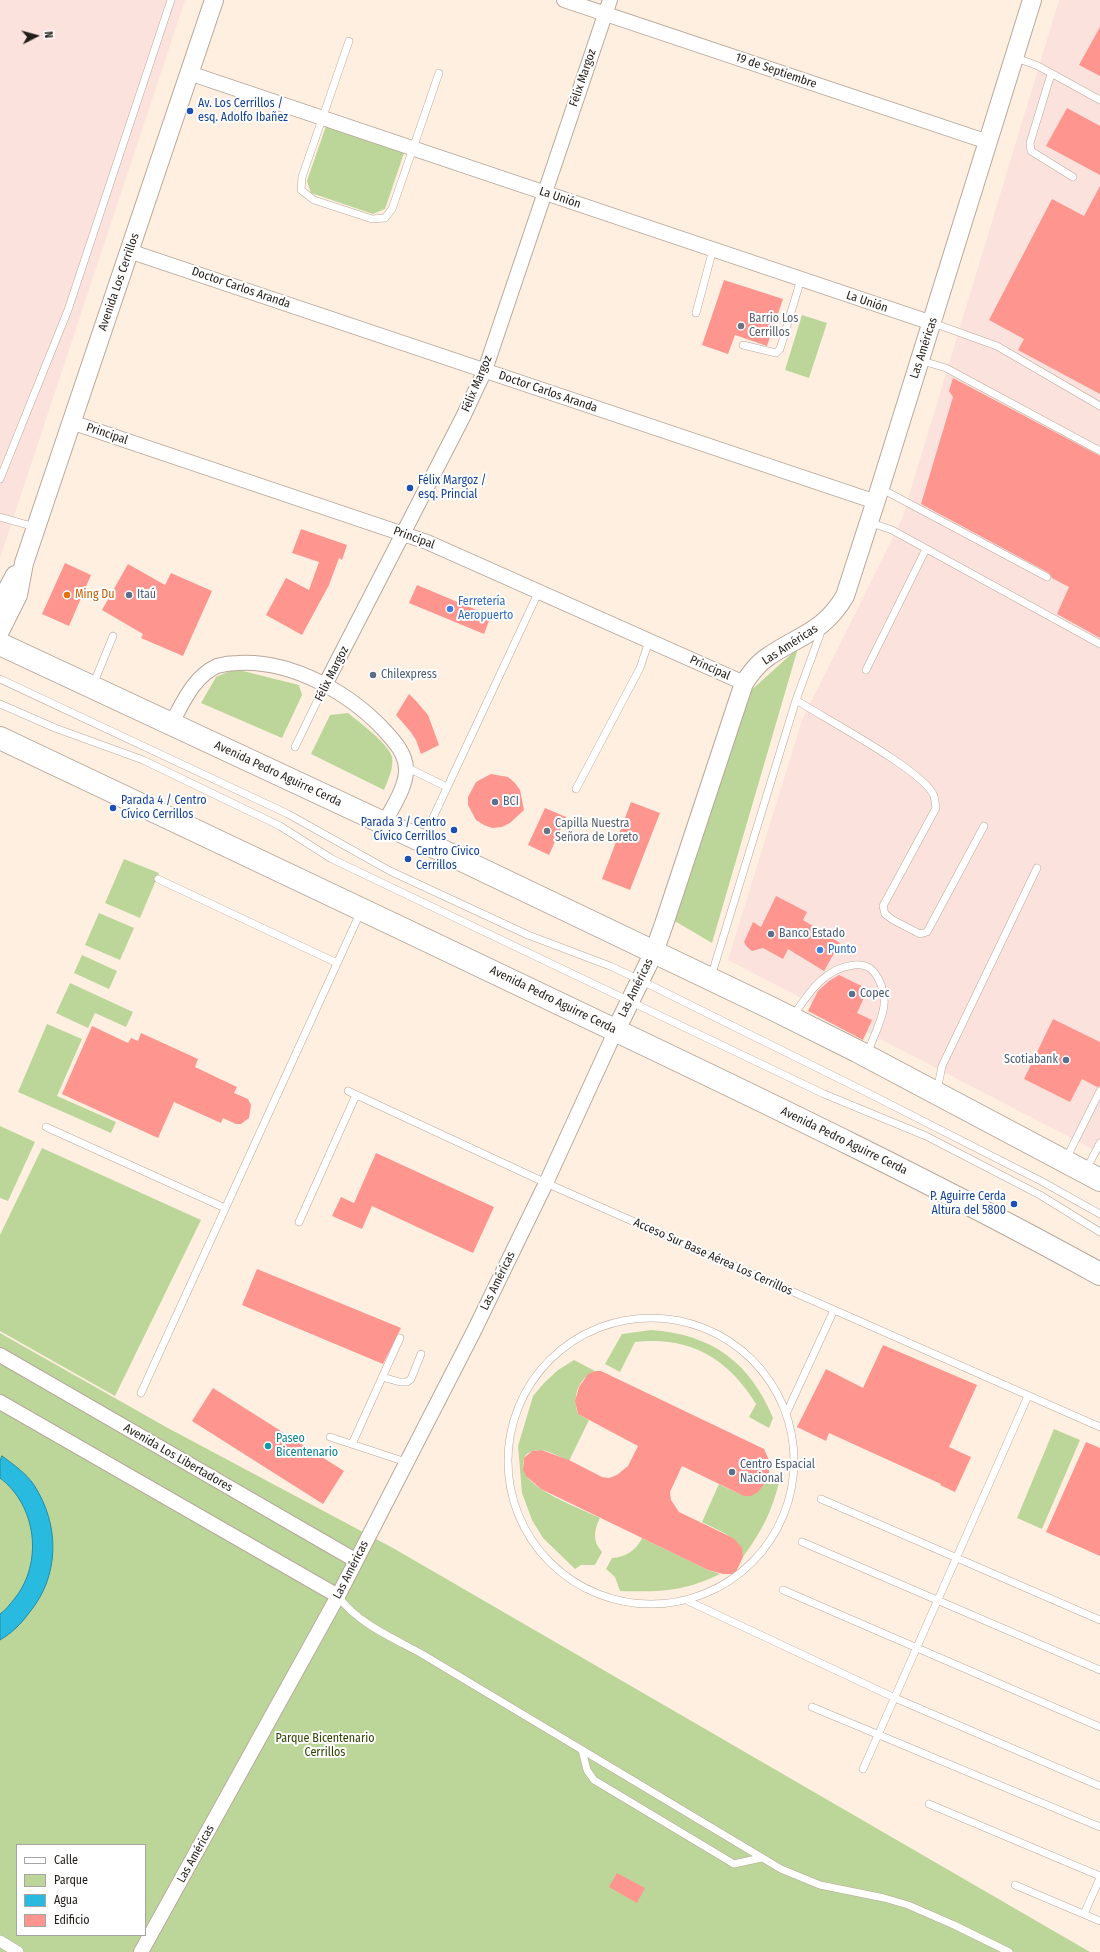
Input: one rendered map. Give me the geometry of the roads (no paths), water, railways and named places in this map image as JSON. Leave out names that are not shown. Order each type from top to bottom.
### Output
[{"type":"main road","name":"Avenida Pedro Aguirre Cerda","points":[[0,644],[422,841],[792,1018],[937,1093],[1092,1176]]},
{"type":"main road","name":"Avenida Pedro Aguirre Cerda","points":[[0,738],[362,908],[848,1143],[1036,1238],[1100,1274]]},
{"type":"street","name":"Avenida Los Cerrillos","points":[[0,631],[18,595],[24,563],[214,0]]},
{"type":"street","name":"19 de Septiembre","points":[[564,0],[988,142]]},
{"type":"street","name":"Félix Margoz","points":[[325,685],[472,400],[485,370],[610,0]]},
{"type":"street","name":"Las Américas","points":[[142,1952],[338,1596],[355,1560],[473,1333],[546,1183],[616,1030],[654,952],[744,683],[751,672],[768,656],[811,633],[824,623],[838,607],[845,596],[932,323],[1032,0]]},
{"type":"street","name":"La Unión","points":[[189,73],[932,323]]},
{"type":"street","name":"Doctor Carlos Aranda","points":[[129,251],[485,370],[878,495]]},
{"type":"street","name":"Principal","points":[[71,422],[427,542],[744,683]]},
{"type":"street","name":"Avenida Los Cerrillos","points":[[0,603],[24,563]]},
{"type":"street","points":[[171,724],[196,682],[204,674],[225,664],[247,662],[265,665],[305,676],[325,685],[348,698],[381,726],[397,744],[406,766],[404,782],[384,824]]},
{"type":"street","name":"Avenida Los Libertadores","points":[[0,1355],[355,1560]]},
{"type":"street","points":[[0,1402],[338,1596]]},
{"type":"street","points":[[0,1941],[18,1952]]},
{"type":"lane","points":[[0,479],[68,310],[171,0]]},
{"type":"lane","points":[[350,41],[302,176],[301,190],[314,200],[372,219],[385,218],[392,209],[439,73]]},
{"type":"lane","points":[[1014,57],[1052,74],[1100,100]]},
{"type":"lane","points":[[1052,74],[1030,143],[1031,150],[1073,177]]},
{"type":"lane","points":[[696,314],[713,250]]},
{"type":"lane","points":[[743,345],[776,353],[780,350],[801,280]]},
{"type":"lane","points":[[932,323],[997,346],[1100,406]]},
{"type":"lane","points":[[919,360],[946,368],[1100,451]]},
{"type":"lane","points":[[878,495],[1047,577]]},
{"type":"lane","points":[[0,517],[36,527]]},
{"type":"lane","points":[[869,522],[892,530],[1100,644]]},
{"type":"lane","points":[[866,670],[926,549]]},
{"type":"lane","points":[[422,841],[539,591]]},
{"type":"lane","points":[[711,979],[796,700],[824,623]]},
{"type":"lane","points":[[92,687],[114,636]]},
{"type":"lane","points":[[576,789],[640,668],[649,641]]},
{"type":"lane","points":[[0,679],[288,814],[397,875],[528,936],[610,966],[640,980],[887,1102],[1041,1181],[1100,1214]]},
{"type":"lane","name":"Félix Margoz","points":[[295,748],[325,685]]},
{"type":"lane","points":[[796,700],[906,766],[926,784],[934,795],[936,808],[883,906],[885,914],[893,920],[920,934],[927,932],[984,826]]},
{"type":"lane","points":[[0,704],[55,728],[128,754],[151,764],[280,826],[332,859],[824,1094],[926,1136],[1040,1195],[1100,1232]]},
{"type":"lane","points":[[406,766],[447,786]]},
{"type":"lane","points":[[937,1093],[942,1066],[1037,868]]},
{"type":"lane","points":[[158,880],[337,964]]},
{"type":"lane","points":[[141,1393],[362,908]]},
{"type":"lane","points":[[792,1018],[809,992],[824,977],[844,966],[864,964],[874,971],[883,987],[884,1010],[866,1056]]},
{"type":"lane","name":"Acceso Sur Base Aérea Los Cerrillos","points":[[348,1091],[546,1183],[1100,1427]]},
{"type":"lane","points":[[1064,1161],[1100,1091]]},
{"type":"lane","points":[[299,1222],[356,1095]]},
{"type":"lane","points":[[46,1127],[225,1208]]},
{"type":"lane","points":[[1092,1176],[1100,1143]]},
{"type":"lane","points":[[786,1414],[834,1310]]},
{"type":"lane","points":[[636,1318],[683,1321],[728,1339],[763,1372],[786,1414],[795,1461],[787,1508],[765,1550],[730,1582],[688,1601],[641,1606],[596,1594],[556,1570],[526,1533],[510,1489],[509,1442],[522,1397],[550,1358],[590,1331],[636,1318]]},
{"type":"lane","points":[[352,1444],[400,1338]]},
{"type":"lane","points":[[382,1377],[400,1382],[407,1382],[411,1379],[422,1354]]},
{"type":"lane","points":[[863,1769],[1028,1396]]},
{"type":"lane","points":[[330,1437],[406,1462]]},
{"type":"lane","points":[[821,1499],[1100,1620]]},
{"type":"lane","points":[[802,1542],[1100,1670]]},
{"type":"lane","points":[[783,1590],[1100,1727]]},
{"type":"lane","points":[[338,1596],[346,1608],[375,1628],[422,1654],[761,1858],[797,1877],[820,1885],[884,1898],[921,1910],[1009,1952]]},
{"type":"lane","points":[[688,1601],[895,1698],[1100,1786]]},
{"type":"lane","points":[[812,1707],[1100,1827]]},
{"type":"lane","points":[[582,1750],[587,1770],[594,1780],[734,1864],[761,1858]]},
{"type":"lane","points":[[929,1804],[1100,1877],[1084,1914]]},
{"type":"lane","points":[[1015,1885],[1100,1921]]},
{"type":"water","points":[[2,1456],[20,1469],[34,1485],[43,1500],[49,1517],[53,1550],[47,1583],[39,1599],[19,1625],[0,1640],[0,1614],[15,1598],[24,1584],[30,1568],[32,1552],[32,1535],[22,1504],[12,1490],[0,1478],[0,1462]]},
{"type":"place","name":"Av. Los Cerrillos / esq. Adolfo Ibañez","points":[[190,111]]},
{"type":"place","name":"Barrio Los Cerrillos","points":[[741,326]]},
{"type":"place","name":"Félix Margoz / esq. Princial","points":[[410,488]]},
{"type":"place","name":"Ming Du","points":[[67,595]]},
{"type":"place","name":"Itaú","points":[[129,595]]},
{"type":"place","name":"Ferretería Aeropuerto","points":[[450,609]]},
{"type":"place","name":"Chilexpress","points":[[373,675]]},
{"type":"place","name":"BCI","points":[[495,802]]},
{"type":"place","name":"Parada 4 / Centro Cívico Cerrillos","points":[[113,808]]},
{"type":"place","name":"Parada 3 / Centro Cívico Cerrillos","points":[[454,830]]},
{"type":"place","name":"Capilla Nuestra Señora de Loreto","points":[[547,831]]},
{"type":"place","name":"Centro Cívico Cerrillos","points":[[408,859]]},
{"type":"place","name":"Banco Estado","points":[[771,934]]},
{"type":"place","name":"Punto","points":[[820,950]]},
{"type":"place","name":"Copec","points":[[852,994]]},
{"type":"place","name":"Scotiabank","points":[[1066,1060]]},
{"type":"place","name":"P. Aguirre Cerda Altura del 5800","points":[[1014,1204]]},
{"type":"place","name":"Paseo Bicentenario","points":[[268,1446]]},
{"type":"place","name":"Centro Espacial Nacional","points":[[732,1472]]},
{"type":"park label","name":"Parque Bicentenario Cerrillos","points":[[325,1746]]}]
